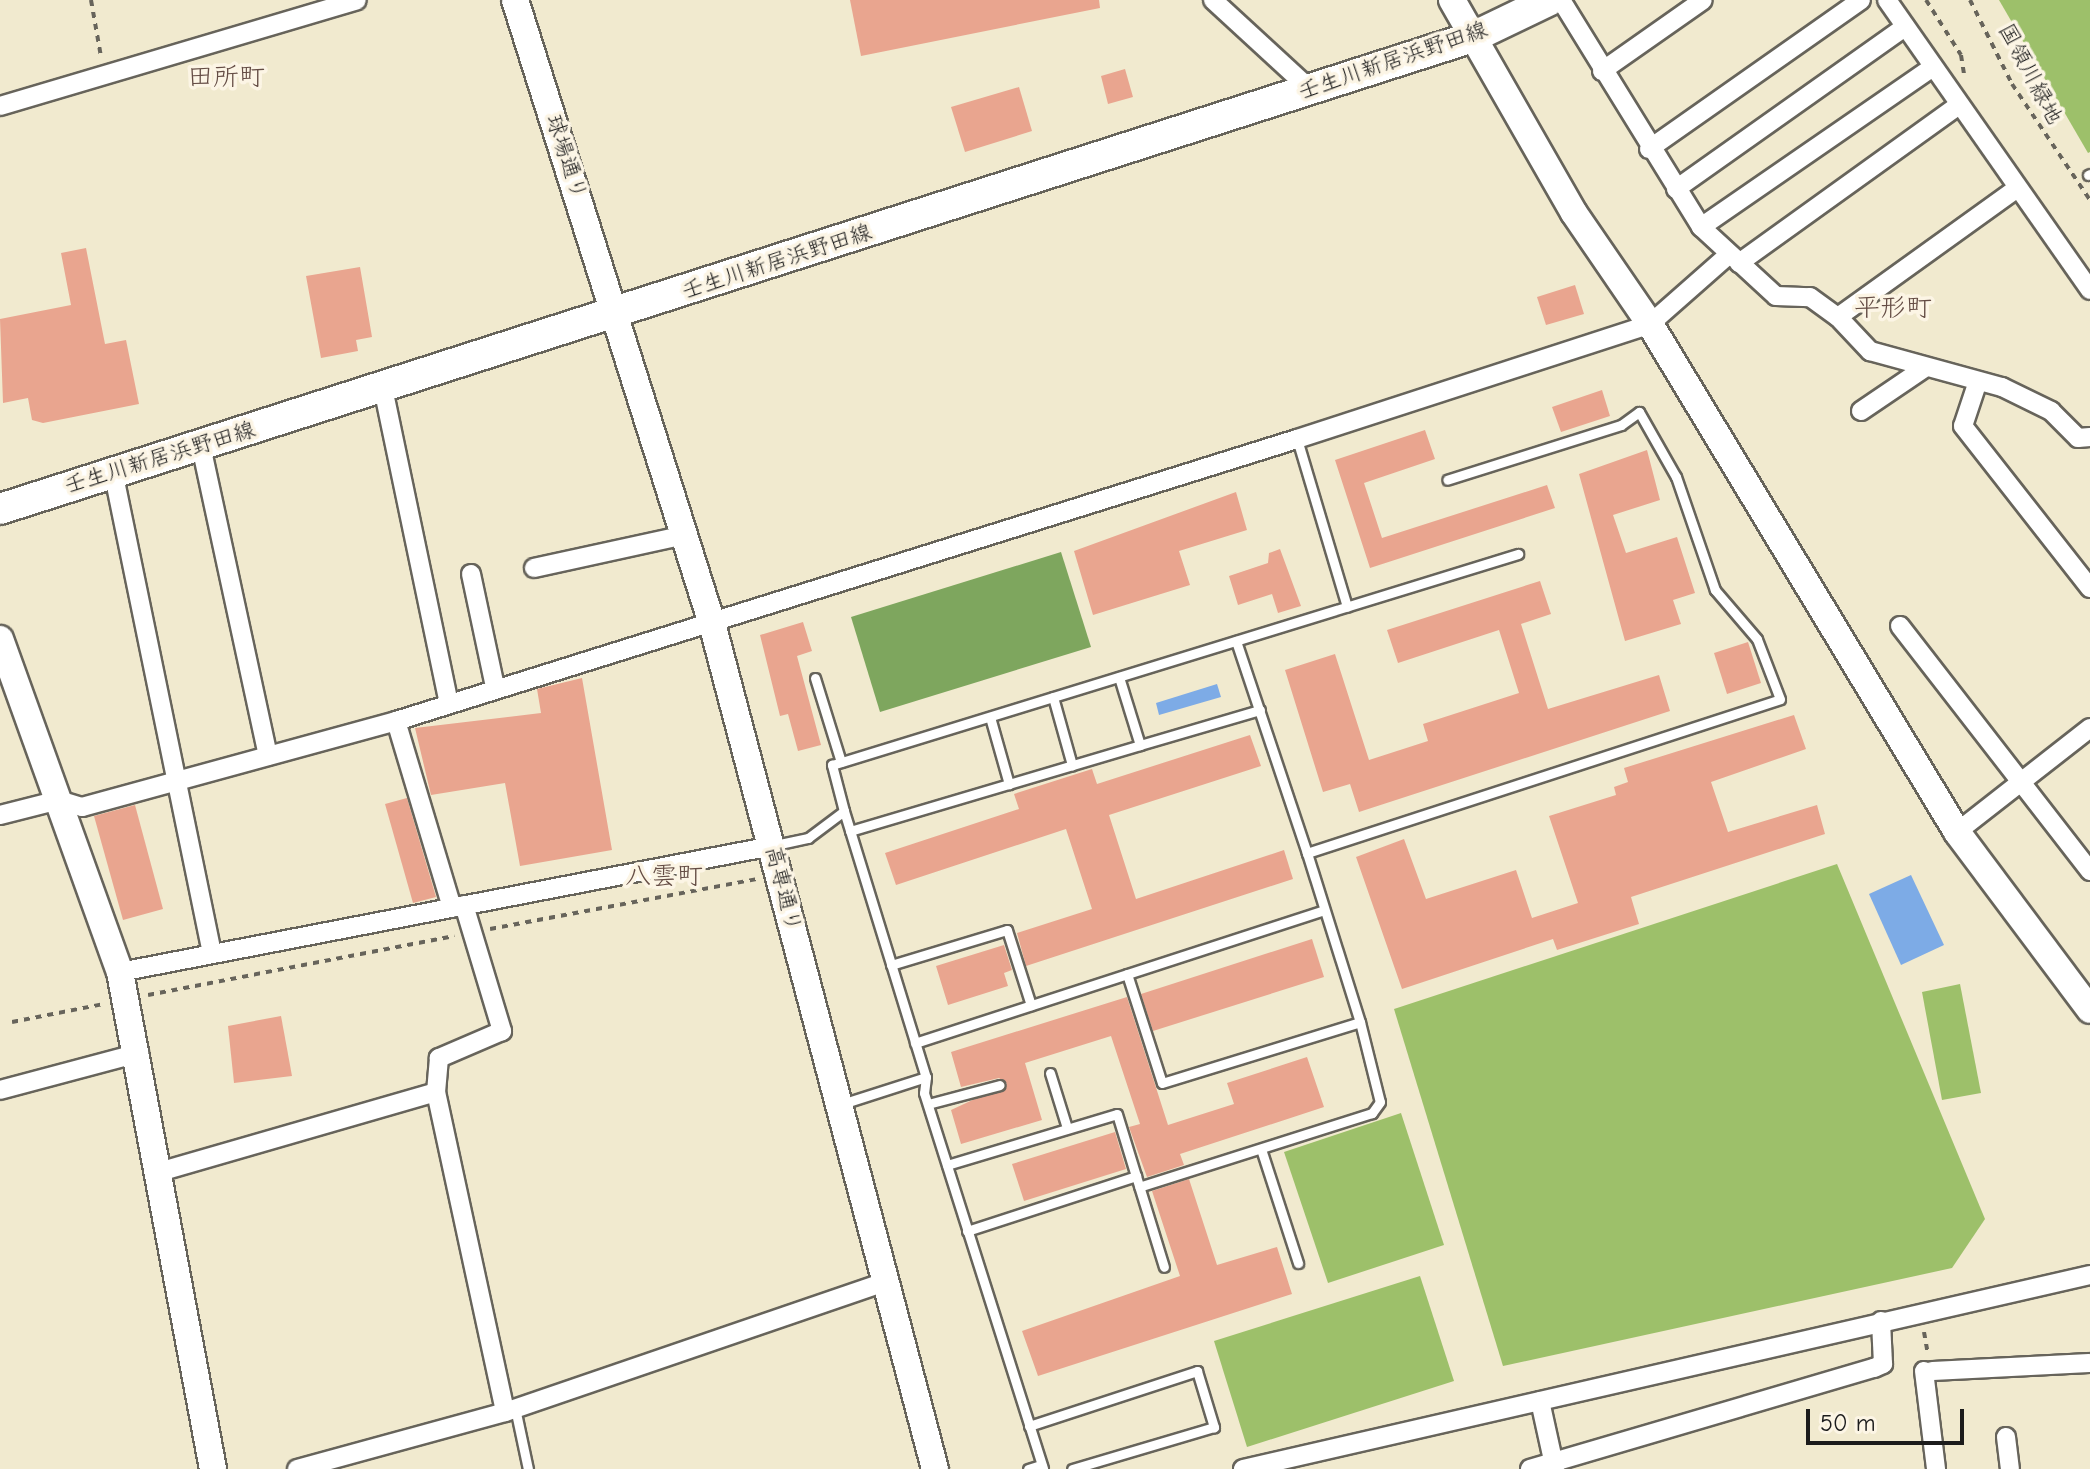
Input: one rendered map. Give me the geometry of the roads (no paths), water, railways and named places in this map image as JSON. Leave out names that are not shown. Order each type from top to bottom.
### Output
[{"type":"main road","name":"壬生川新居浜野田線","points":[[0,509],[1473,37],[1549,1]]},
{"type":"street","points":[[0,106],[357,0]]},
{"type":"street","name":"球場通り","points":[[515,0],[616,313]]},
{"type":"street","points":[[1213,0],[1311,90]]},
{"type":"street","points":[[1452,0],[1574,213],[1650,324],[1957,832],[2090,1010]]},
{"type":"street","points":[[1602,71],[1703,0]]},
{"type":"street","points":[[1649,149],[1861,0]]},
{"type":"street","points":[[1887,0],[1933,67],[1963,97],[2015,190],[2090,290]]},
{"type":"street","points":[[1549,1],[1602,71],[1701,227],[1733,260],[1776,296],[1810,297],[1838,317],[1870,351],[1977,384],[2002,387],[2051,411],[2078,438],[2090,437]]},
{"type":"street","points":[[1676,189],[1905,27]]},
{"type":"street","points":[[1701,227],[1933,67]]},
{"type":"street","points":[[0,815],[59,800],[82,807],[396,721],[448,700],[713,627],[1650,324],[1733,260],[1963,97]]},
{"type":"street","points":[[1838,317],[2015,190]]},
{"type":"street","name":"高専通り","points":[[616,313],[713,627],[888,1281],[935,1469]]},
{"type":"street","points":[[1861,411],[1926,367]]},
{"type":"street","points":[[1977,384],[1963,426],[2090,588]]},
{"type":"street","points":[[383,388],[448,700]]},
{"type":"street","points":[[201,446],[268,756]]},
{"type":"street","points":[[113,471],[179,780],[212,954]]},
{"type":"street","points":[[534,568],[685,535]]},
{"type":"street","points":[[471,574],[495,687]]},
{"type":"street","points":[[1900,626],[2090,871]]},
{"type":"street","points":[[0,639],[127,999],[213,1469]]},
{"type":"street","points":[[396,721],[502,1031],[439,1058],[436,1092],[510,1410]]},
{"type":"street","points":[[1957,832],[2090,728]]},
{"type":"street","points":[[120,972],[772,846]]},
{"type":"street","points":[[0,1090],[139,1053]]},
{"type":"street","points":[[159,1172],[436,1092]]},
{"type":"street","points":[[1243,1469],[2090,1275]]},
{"type":"street","points":[[297,1469],[510,1410],[888,1281]]},
{"type":"street","points":[[1530,1469],[1554,1465],[1874,1368],[1883,1364],[1881,1321]]},
{"type":"street","points":[[1936,1469],[1928,1371],[2090,1363]]},
{"type":"street","points":[[1540,1401],[1554,1465]]},
{"type":"street","points":[[2006,1437],[2010,1469]]},
{"type":"lane","points":[[1307,853],[1780,699],[1757,639],[1715,590],[1676,477],[1639,412],[1621,425],[1447,480]]},
{"type":"lane","points":[[1297,439],[1347,607]]},
{"type":"lane","points":[[1028,1469],[1042,1467],[928,1104],[926,1077],[832,765],[1518,554]]},
{"type":"lane","points":[[1139,1187],[1372,1113],[1380,1102],[1360,1022],[1236,641]]},
{"type":"lane","points":[[1119,677],[1140,745]]},
{"type":"lane","points":[[815,678],[841,762]]},
{"type":"lane","points":[[1053,697],[1072,765]]},
{"type":"lane","points":[[850,831],[1260,710]]},
{"type":"lane","points":[[990,717],[1009,784]]},
{"type":"lane","points":[[772,846],[808,838],[844,811]]},
{"type":"lane","points":[[915,1043],[1324,910]]},
{"type":"lane","points":[[891,965],[1007,930],[1031,1005]]},
{"type":"lane","points":[[1127,974],[1162,1083],[1360,1022]]},
{"type":"lane","points":[[1050,1073],[1067,1128]]},
{"type":"lane","points":[[840,1104],[926,1077]]},
{"type":"lane","points":[[928,1104],[1000,1085]]},
{"type":"lane","points":[[947,1165],[1117,1114],[1164,1267]]},
{"type":"lane","points":[[1261,1149],[1298,1263]]},
{"type":"lane","points":[[967,1231],[1136,1176]]},
{"type":"lane","points":[[1029,1426],[1197,1371],[1214,1427],[1072,1469]]},
{"type":"lane","points":[[510,1410],[528,1469]]},
{"type":"water","points":[[1217,684],[1221,697],[1159,715],[1156,703]]},
{"type":"water","points":[[1911,875],[1944,945],[1901,965],[1869,894]]},
{"type":"district","name":"田所町","points":[[226,78]]},
{"type":"district","name":"平形町","points":[[1893,309]]},
{"type":"district","name":"八雲町","points":[[664,877]]}]
